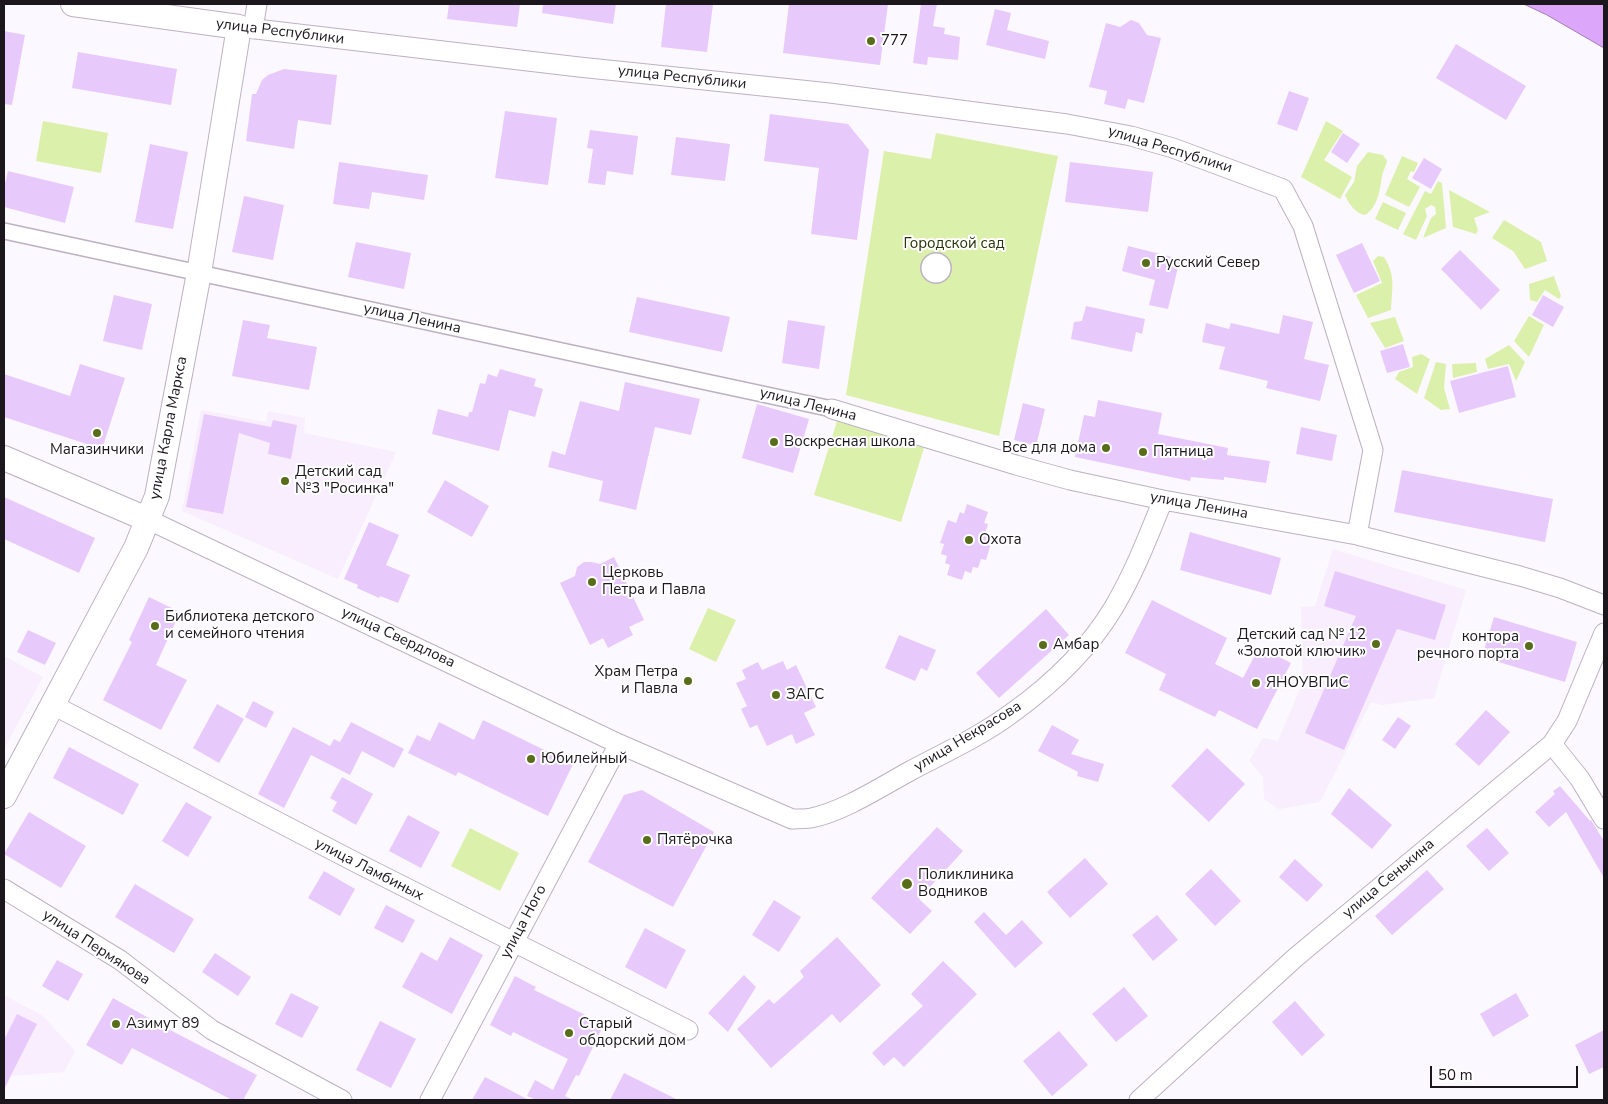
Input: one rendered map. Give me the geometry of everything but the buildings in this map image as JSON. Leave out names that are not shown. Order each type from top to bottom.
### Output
[{"type":"street","name":"улица Республики","points":[[73,4],[246,28],[570,66],[830,93],[1068,124],[1131,136],[1174,148],[1282,189],[1303,226],[1373,450],[1357,535]]},
{"type":"street","points":[[246,28],[257,4]]},
{"type":"street","name":"улица Карла Маркса","points":[[4,796],[136,548],[149,520],[157,496],[246,28]]},
{"type":"street","name":"улица Ленина","points":[[4,231],[832,409],[1070,480],[1162,500],[1357,535],[1520,576],[1570,591],[1604,606]]},
{"type":"street","name":"улица Свердлова","points":[[4,458],[149,520],[619,744],[792,819]]},
{"type":"street","name":"улица Некрасова","points":[[792,819],[810,818],[835,810],[864,796],[984,731],[1012,714],[1032,698],[1078,655],[1096,634],[1113,609],[1144,546],[1162,500]]},
{"type":"street","name":"улица Сенькина","points":[[1139,1100],[1296,957],[1552,744],[1567,721],[1604,633]]},
{"type":"street","name":"улица Ламбиных","points":[[53,705],[214,790],[688,1030]]},
{"type":"street","name":"улица Ного","points":[[430,1100],[619,744]]},
{"type":"street","points":[[1552,744],[1580,779],[1604,819]]},
{"type":"street","name":"улица Пермякова","points":[[4,889],[120,960],[212,1030],[342,1100]]},
{"type":"shaded area","points":[[1524,4],[1604,4],[1604,48],[1547,15]]},
{"type":"shaded area","name":"Детский сад №3 \"Росинка\"","points":[[201,410],[266,422],[268,411],[305,418],[304,433],[396,452],[338,579],[182,511]]},
{"type":"shaded area","name":"Детский сад № 12 «Золотой ключик»","points":[[1333,549],[1466,590],[1434,698],[1382,705],[1371,702],[1320,802],[1279,809],[1264,799],[1263,777],[1249,761],[1263,738],[1278,741],[1303,681],[1301,607],[1315,606]]},
{"type":"shaded area","points":[[4,656],[43,677],[4,749]]},
{"type":"shaded area","points":[[4,995],[43,1016],[75,1051],[64,1072],[12,1076],[4,1091]]},
{"type":"green space","points":[[43,121],[108,133],[101,173],[36,161]]},
{"type":"green space","points":[[1326,121],[1343,131],[1324,160],[1352,177],[1340,199],[1301,177]]},
{"type":"green space","name":"Городской сад","points":[[936,133],[1058,156],[999,436],[846,395],[884,151],[931,159]]},
{"type":"green space","points":[[1368,152],[1383,155],[1387,161],[1382,174],[1376,203],[1365,215],[1358,213],[1353,208],[1345,195],[1354,182],[1357,166]]},
{"type":"green space","points":[[1402,156],[1418,163],[1414,172],[1411,171],[1407,179],[1420,187],[1409,207],[1385,195]]},
{"type":"green space","points":[[1438,181],[1442,183],[1446,228],[1423,238],[1431,218],[1436,214],[1435,207],[1431,205],[1425,209],[1427,216],[1416,240],[1403,234],[1425,191],[1431,194]]},
{"type":"green space","points":[[1449,190],[1490,212],[1474,218],[1478,230],[1476,234],[1453,227]]},
{"type":"green space","points":[[1383,202],[1406,213],[1398,230],[1375,219]]},
{"type":"green space","points":[[1504,220],[1541,242],[1547,261],[1525,269],[1513,251],[1492,238]]},
{"type":"green space","points":[[1378,256],[1384,257],[1392,276],[1391,310],[1368,318],[1356,295],[1382,283],[1373,261]]},
{"type":"green space","points":[[1554,276],[1561,296],[1559,299],[1545,290],[1537,302],[1530,300],[1529,284]]},
{"type":"green space","points":[[1529,316],[1544,325],[1529,357],[1514,341]]},
{"type":"green space","points":[[1395,317],[1404,341],[1385,348],[1370,323]]},
{"type":"green space","points":[[1509,345],[1525,362],[1516,381],[1509,364],[1488,369],[1485,359]]},
{"type":"green space","points":[[1421,354],[1430,359],[1417,394],[1395,379],[1399,372],[1413,367],[1412,357]]},
{"type":"green space","points":[[1436,362],[1446,364],[1444,388],[1450,409],[1441,410],[1424,398]]},
{"type":"green space","points":[[1476,363],[1477,372],[1453,378],[1452,364]]},
{"type":"green space","points":[[837,421],[924,448],[901,522],[814,495]]},
{"type":"green space","points":[[708,608],[736,620],[716,662],[689,649]]},
{"type":"green space","points":[[470,828],[519,853],[500,891],[451,866]]},
{"type":"place","name":"777","points":[[871,41]]},
{"type":"place","name":"Русский Север","points":[[1146,263]]},
{"type":"place","name":"Магазинчики","points":[[97,433]]},
{"type":"place","name":"Воскресная школа","points":[[774,442]]},
{"type":"place","name":"Все для дома","points":[[1106,448]]},
{"type":"place","name":"Пятница","points":[[1143,452]]},
{"type":"place","name":"Детский сад №3 \"Росинка\"","points":[[285,481]]},
{"type":"place","name":"Охота","points":[[969,540]]},
{"type":"place","name":"Церковь Петра и Павла","points":[[592,582]]},
{"type":"place","name":"Библиотека детского и семейного чтения","points":[[155,626]]},
{"type":"place","name":"Детский сад № 12 «Золотой ключик»","points":[[1376,644]]},
{"type":"place","name":"Амбар","points":[[1043,645]]},
{"type":"place","name":"контора речного порта","points":[[1529,646]]},
{"type":"place","name":"Храм Петра и Павла","points":[[688,681]]},
{"type":"place","name":"ЯНОУВПиС","points":[[1256,683]]},
{"type":"place","name":"ЗАГС","points":[[776,695]]},
{"type":"place","name":"Юбилейный","points":[[531,759]]},
{"type":"place","name":"Пятёрочка","points":[[647,840]]},
{"type":"place","name":"Поликлиника Водников","points":[[907,884]]},
{"type":"place","name":"Азимут 89","points":[[116,1024]]},
{"type":"place","name":"Старый обдорский дом","points":[[569,1033]]}]
